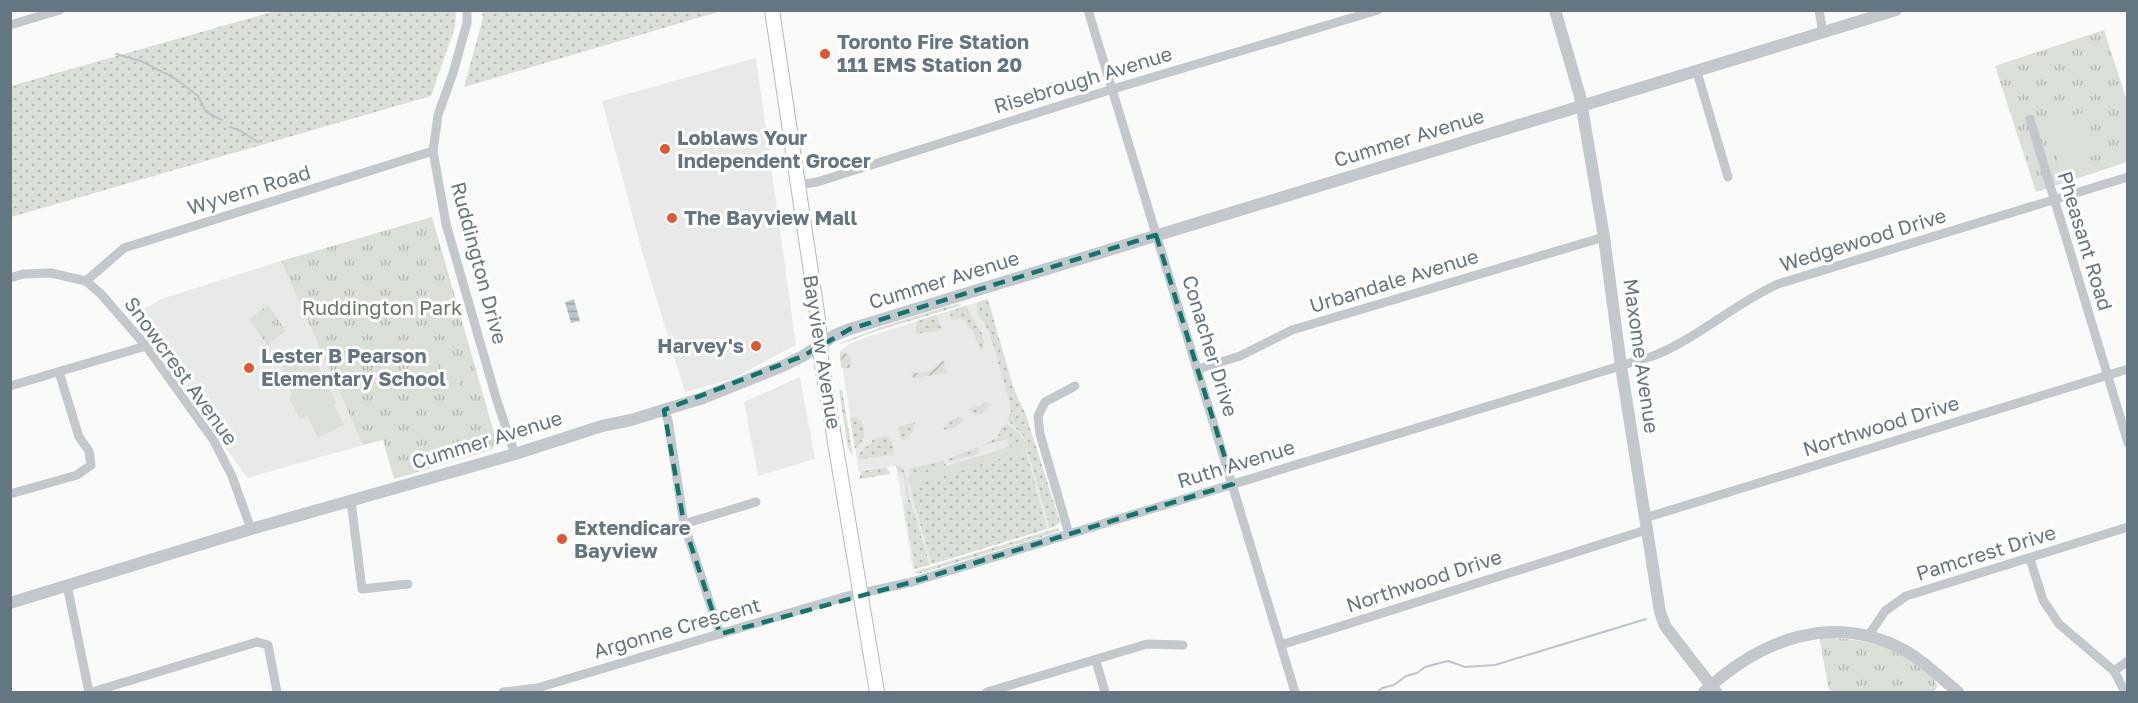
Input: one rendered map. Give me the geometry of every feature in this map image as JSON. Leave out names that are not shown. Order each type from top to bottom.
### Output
[{"type":"main road","name":"Bayview Avenue","points":[[772,10],[819,326],[819,345],[877,693]]},
{"type":"street","points":[[10,25],[60,10]]},
{"type":"street","name":"Ruddington Drive","points":[[467,10],[465,30],[438,116],[433,151],[446,224],[515,454]]},
{"type":"street","name":"Conacher Drive","points":[[1088,10],[1295,693]]},
{"type":"street","name":"Risebrough Avenue","points":[[799,185],[1378,10]]},
{"type":"street","name":"Maxome Avenue","points":[[1555,10],[1581,107],[1604,237],[1660,612],[1665,626],[1710,690]]},
{"type":"street","points":[[1819,10],[1823,33]]},
{"type":"street","name":"Cummer Avenue","points":[[10,603],[251,529],[703,398],[772,371],[803,356],[835,335],[850,329],[1896,10]]},
{"type":"street","points":[[1696,72],[1728,177]]},
{"type":"street","name":"Pheasant Road","points":[[2030,119],[2127,443]]},
{"type":"street","name":"Wyvern Road","points":[[86,281],[124,248],[433,151]]},
{"type":"street","name":"Wedgewood Drive","points":[[1622,366],[1671,349],[1759,293],[1778,284],[2127,177]]},
{"type":"street","name":"Urbandale Avenue","points":[[1198,369],[1240,356],[1292,330],[1604,237]]},
{"type":"street","points":[[10,278],[23,274],[51,273],[86,281]]},
{"type":"street","name":"Snowcrest Avenue","points":[[86,281],[101,294],[146,346],[214,441],[232,476],[251,529]]},
{"type":"street","points":[[10,386],[146,346]]},
{"type":"street","name":"Ruth Avenue","points":[[861,594],[912,582],[1622,366]]},
{"type":"street","name":"Northwood Drive","points":[[1281,645],[1646,524],[2127,369]]},
{"type":"street","points":[[10,495],[77,475],[91,465],[89,452],[79,437],[59,372]]},
{"type":"street","points":[[1069,534],[1040,434],[1038,416],[1045,402],[1075,386]]},
{"type":"street","points":[[664,410],[668,420],[684,524],[720,634]]},
{"type":"street","points":[[351,501],[362,588],[408,584]]},
{"type":"street","points":[[684,524],[756,502]]},
{"type":"street","name":"Pamcrest Drive","points":[[1869,635],[1885,611],[1906,596],[2127,527]]},
{"type":"street","points":[[2030,559],[2043,600],[2059,624],[2114,671],[2125,693]]},
{"type":"street","points":[[67,585],[91,693],[257,642],[268,645],[277,693]]},
{"type":"street","name":"Argonne Crescent","points":[[503,693],[537,688],[861,594]]},
{"type":"street","points":[[1710,690],[1751,657],[1792,639],[1824,631],[1869,635],[1893,644],[1918,658],[1950,690]]},
{"type":"street","points":[[987,693],[1147,644],[1183,645]]},
{"type":"street","points":[[1096,661],[1104,693]]},
{"type":"street","points":[[2114,671],[2127,662]]},
{"type":"highlighted area","points":[[1156,235],[1233,484],[912,582],[720,634],[684,524],[664,410],[803,356],[850,329]]},
{"type":"shaded area","points":[[756,58],[796,345],[732,379],[685,392],[643,255],[602,101]]},
{"type":"shaded area","name":"Lester B Pearson Elementary School","points":[[281,261],[363,445],[247,478],[133,316],[161,299]]},
{"type":"shaded area","points":[[574,299],[580,321],[571,323],[565,302]]},
{"type":"shaded area","points":[[987,299],[1057,526],[913,570],[896,466],[866,469],[859,473],[840,352],[847,345],[870,336]]},
{"type":"shaded area","points":[[800,377],[815,459],[758,476],[744,402]]},
{"type":"green space","points":[[279,10],[456,11],[455,27],[431,96],[11,217],[11,86]]},
{"type":"green space","points":[[482,10],[721,11],[464,87],[483,18]]},
{"type":"green space","points":[[2104,30],[2127,101],[2127,162],[2036,192],[1995,66]]},
{"type":"green space","points":[[2086,112],[2099,154],[2082,159],[2087,175],[2064,182],[2047,123]]},
{"type":"green space","name":"Ruddington Park","points":[[432,217],[497,443],[491,450],[394,479],[383,440],[363,445],[281,261]]},
{"type":"green space","points":[[988,299],[1012,386],[1026,415],[1060,522],[1050,528],[1023,435],[1007,420],[1011,412],[1010,403],[989,331],[978,314],[977,303]]},
{"type":"green space","points":[[956,304],[963,305],[840,343],[884,326]]},
{"type":"green space","points":[[268,305],[286,331],[267,345],[249,319]]},
{"type":"green space","points":[[966,306],[982,334],[983,349],[980,350],[974,333],[966,321],[958,318],[957,320],[951,319],[950,311]]},
{"type":"green space","points":[[936,315],[943,330],[915,334],[917,321]]},
{"type":"green space","points":[[840,352],[846,353],[851,359],[850,368],[841,368]]},
{"type":"green space","points":[[308,354],[313,364],[316,362],[337,404],[334,405],[344,425],[318,438],[307,416],[300,419],[290,400],[292,387],[282,367]]},
{"type":"green space","points":[[452,358],[460,385],[447,389],[439,361]]},
{"type":"green space","points":[[943,360],[947,373],[913,378],[911,372],[929,371]]},
{"type":"green space","points":[[435,363],[443,390],[430,394],[421,366]]},
{"type":"green space","points":[[417,368],[425,396],[412,400],[404,372]]},
{"type":"green space","points":[[839,390],[842,390],[853,456],[848,448]]},
{"type":"green space","points":[[983,402],[992,404],[981,414],[974,414],[968,408],[982,406]]},
{"type":"green space","points":[[855,417],[861,421],[864,433],[861,443],[855,449],[850,418]]},
{"type":"green space","points":[[959,417],[964,419],[958,425],[943,429],[949,421]]},
{"type":"green space","points":[[915,422],[913,431],[905,440],[901,439],[898,427]]},
{"type":"green space","points":[[1007,424],[1021,435],[1024,442],[991,453],[1009,446],[1007,439],[981,446],[998,437],[1001,428]]},
{"type":"green space","points":[[886,436],[892,442],[894,455],[857,458],[872,440]]},
{"type":"green space","points":[[1026,442],[1029,450],[909,486],[907,478]]},
{"type":"green space","points":[[978,447],[979,453],[948,462],[947,459]]},
{"type":"green space","points":[[1026,451],[1047,529],[932,564],[911,485]]},
{"type":"green space","points":[[944,460],[946,466],[911,477],[909,469]]},
{"type":"green space","points":[[896,466],[901,466],[904,470],[910,500],[930,565],[915,569],[904,505],[908,503],[903,473],[899,473]]},
{"type":"green space","points":[[886,467],[891,474],[859,479],[862,471]]},
{"type":"green space","points":[[1058,528],[1059,531],[1051,534],[918,574],[914,572]]},
{"type":"green space","points":[[1819,637],[1861,641],[1898,653],[1934,679],[1937,687],[1934,692],[1836,692],[1829,690]]},
{"type":"waterway","points":[[116,54],[141,61],[176,79],[198,96],[206,112],[222,120]]},
{"type":"waterway","points":[[230,127],[258,142]]},
{"type":"waterway","points":[[1378,692],[1382,688],[1394,685],[1406,676],[1436,664],[1448,661],[1465,667],[1495,665],[1646,619]]},
{"type":"place","name":"Toronto Fire Station 111 EMS Station 20","points":[[825,54]]},
{"type":"place","name":"Loblaws Your Independent Grocer","points":[[665,149]]},
{"type":"place","name":"The Bayview Mall","points":[[672,218]]},
{"type":"place","name":"Harvey's","points":[[756,346]]},
{"type":"place","name":"Lester B Pearson Elementary School","points":[[249,368]]},
{"type":"place","name":"Extendicare Bayview","points":[[562,539]]}]
